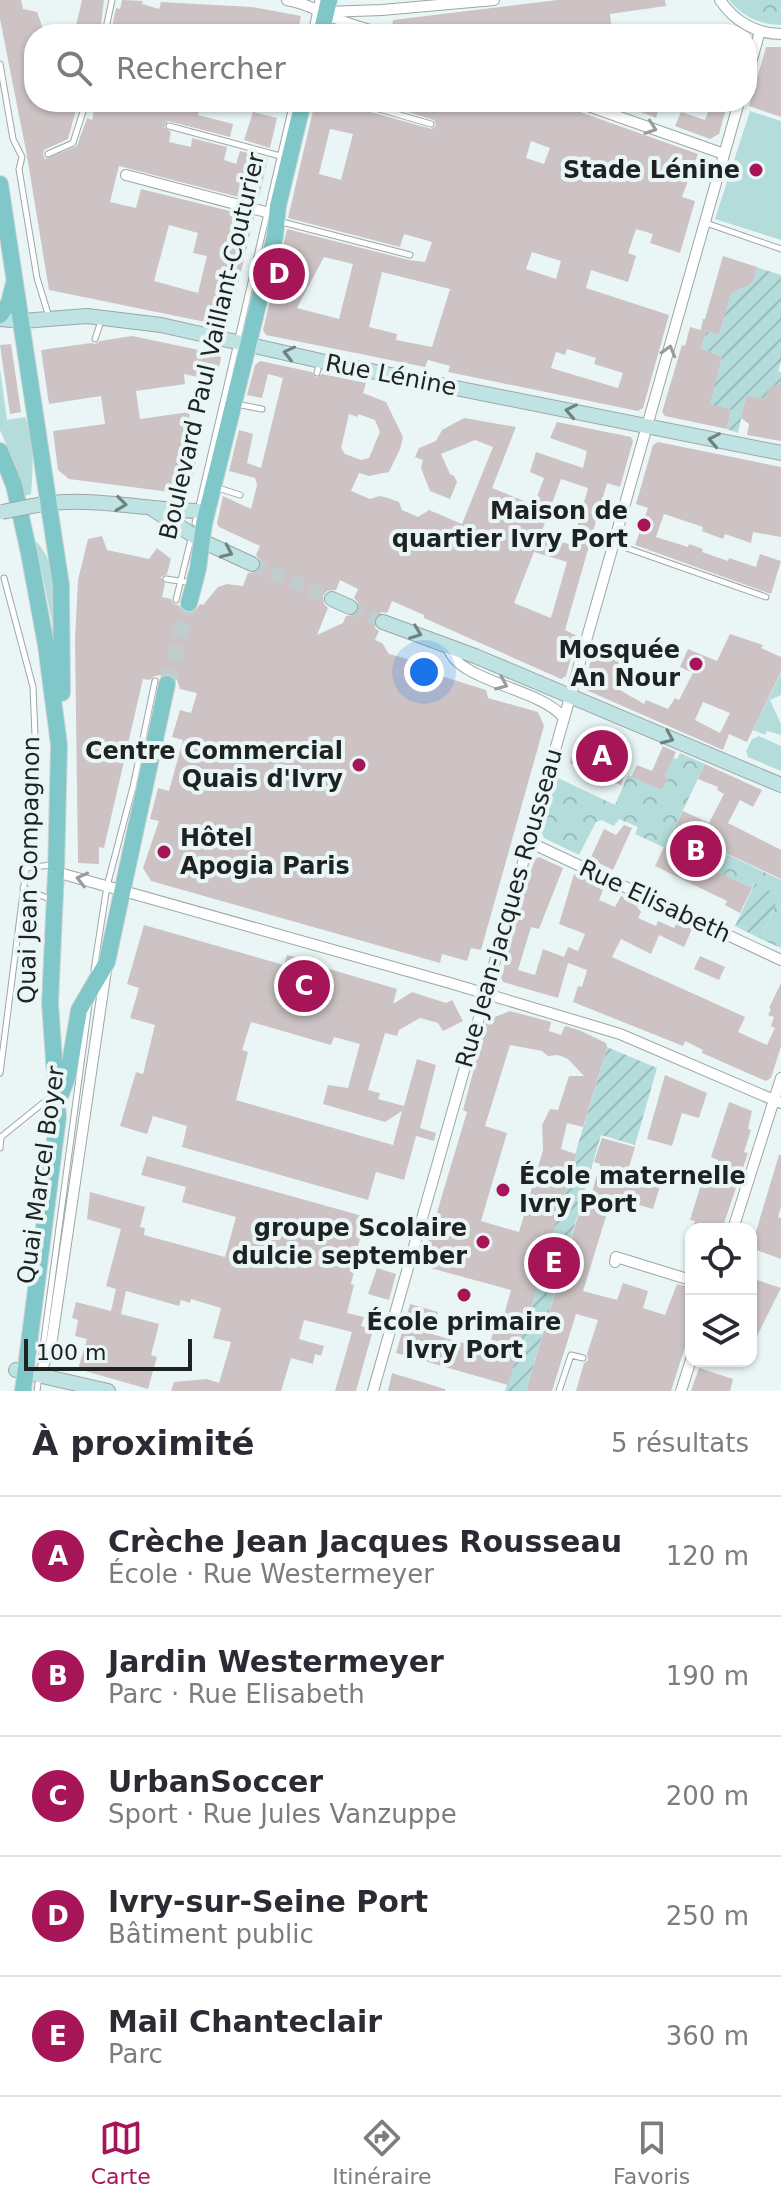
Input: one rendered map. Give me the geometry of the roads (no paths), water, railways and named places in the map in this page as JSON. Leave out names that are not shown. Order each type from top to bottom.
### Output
[{"type":"main road","name":"Boulevard Paul Vaillant-Couturier","points":[[182,602],[199,524],[214,486],[235,403],[243,343],[296,112]]},
{"type":"main road","points":[[0,184],[22,321],[41,504],[66,604],[56,666],[61,686],[63,729],[59,745]]},
{"type":"main road","points":[[0,317],[9,303],[16,278]]},
{"type":"main road","name":"Rue Lénine","points":[[0,317],[22,321],[103,317],[161,325],[243,343],[319,367],[781,453]]},
{"type":"main road","name":"Quai Jean Compagnon","points":[[0,451],[14,485],[56,666],[59,745],[50,1003],[57,1098]]},
{"type":"main road","points":[[1,513],[41,504],[93,500],[150,508],[199,524],[252,564]]},
{"type":"main road","points":[[150,508],[199,524]]},
{"type":"main road","points":[[332,599],[350,607]]},
{"type":"main road","points":[[383,622],[571,696],[781,785]]},
{"type":"main road","points":[[57,1098],[68,1075],[79,1010],[107,962],[115,888],[161,683]]},
{"type":"main road","name":"Quai Marcel Boyer","points":[[23,1391],[27,1372],[25,1309],[36,1284],[58,1117],[57,1098]]},
{"type":"main road","points":[[27,1372],[108,1391]]},
{"type":"main road","name":"Quai Marcel Boyer","points":[[14,1391],[27,1372]]},
{"type":"street","points":[[287,0],[382,10],[494,0]]},
{"type":"street","points":[[720,0],[733,16],[747,24]]},
{"type":"street","points":[[322,5],[333,18],[351,24]]},
{"type":"street","points":[[382,10],[382,24]]},
{"type":"street","points":[[757,29],[781,34]]},
{"type":"street","points":[[757,42],[760,31]]},
{"type":"street","points":[[605,112],[724,154]]},
{"type":"street","name":"Rue Jean-Jacques Rousseau","points":[[373,1391],[736,112]]},
{"type":"street","points":[[126,175],[274,216]]},
{"type":"street","points":[[448,646],[449,655],[463,667],[547,703],[563,717]]},
{"type":"street","name":"Rue Elisabeth","points":[[529,842],[781,960]]},
{"type":"street","points":[[56,869],[620,1034],[777,1102]]},
{"type":"street","points":[[91,1032],[107,962]]},
{"type":"street","name":"Quai Marcel Boyer","points":[[27,1372],[51,1346],[91,1032]]},
{"type":"street","points":[[735,1223],[777,1102],[781,1078]]},
{"type":"street","points":[[615,1262],[616,1257],[659,1274],[684,1278]]},
{"type":"street","points":[[681,1391],[689,1367]]},
{"type":"lane","points":[[107,24],[112,0]]},
{"type":"lane","points":[[315,24],[322,5]]},
{"type":"lane","points":[[0,64],[13,139],[24,157],[19,169],[37,278],[50,318]]},
{"type":"lane","points":[[48,154],[73,143],[83,112]]},
{"type":"lane","points":[[390,112],[431,124]]},
{"type":"lane","points":[[169,126],[286,158]]},
{"type":"lane","points":[[274,216],[410,255]]},
{"type":"lane","points":[[706,223],[781,249]]},
{"type":"lane","points":[[95,339],[103,317]]},
{"type":"lane","name":"Boulevard Paul Vaillant-Couturier","points":[[199,524],[243,343]]},
{"type":"lane","points":[[235,403],[262,409]]},
{"type":"lane","points":[[214,486],[240,495]]},
{"type":"lane","points":[[615,544],[766,597]]},
{"type":"lane","points":[[0,1073],[37,784],[33,687],[4,578]]},
{"type":"lane","points":[[166,579],[188,583]]},
{"type":"lane","points":[[26,868],[56,869]]},
{"type":"lane","points":[[23,888],[54,901]]},
{"type":"lane","points":[[91,1032],[91,987],[115,888]]},
{"type":"lane","points":[[0,1148],[1,1137],[57,1098]]},
{"type":"lane","points":[[559,1391],[571,1355],[583,1358]]},
{"type":"lane","name":"Quai Marcel Boyer","points":[[27,1372],[37,1391]]},
{"type":"tunnel","points":[[252,564],[332,599]]},
{"type":"tunnel","points":[[167,684],[189,603]]},
{"type":"tunnel","points":[[350,607],[383,622]]},
{"type":"place","name":"Stade Lénine","points":[[756,170]]},
{"type":"place","name":"Ivry-sur-Seine Port","points":[[279,274]]},
{"type":"place","name":"Maison de quartier Ivry Port","points":[[644,525]]},
{"type":"place","name":"Mosquée An Nour","points":[[696,664]]},
{"type":"place","name":"Crèche Jean Jacques Rousseau","points":[[602,756]]},
{"type":"place","name":"Centre Commercial Quais d'Ivry","points":[[359,765]]},
{"type":"place","name":"Jardin Westermeyer","points":[[696,851]]},
{"type":"place","name":"Hôtel Apogia Paris","points":[[164,852]]},
{"type":"place","name":"UrbanSoccer","points":[[304,986]]},
{"type":"place","name":"École maternelle Ivry Port","points":[[503,1190]]},
{"type":"place","name":"groupe Scolaire dulcie september","points":[[483,1242]]},
{"type":"place","name":"Mail Chanteclair","points":[[554,1263]]},
{"type":"place","name":"École primaire Ivry Port","points":[[464,1295]]}]
